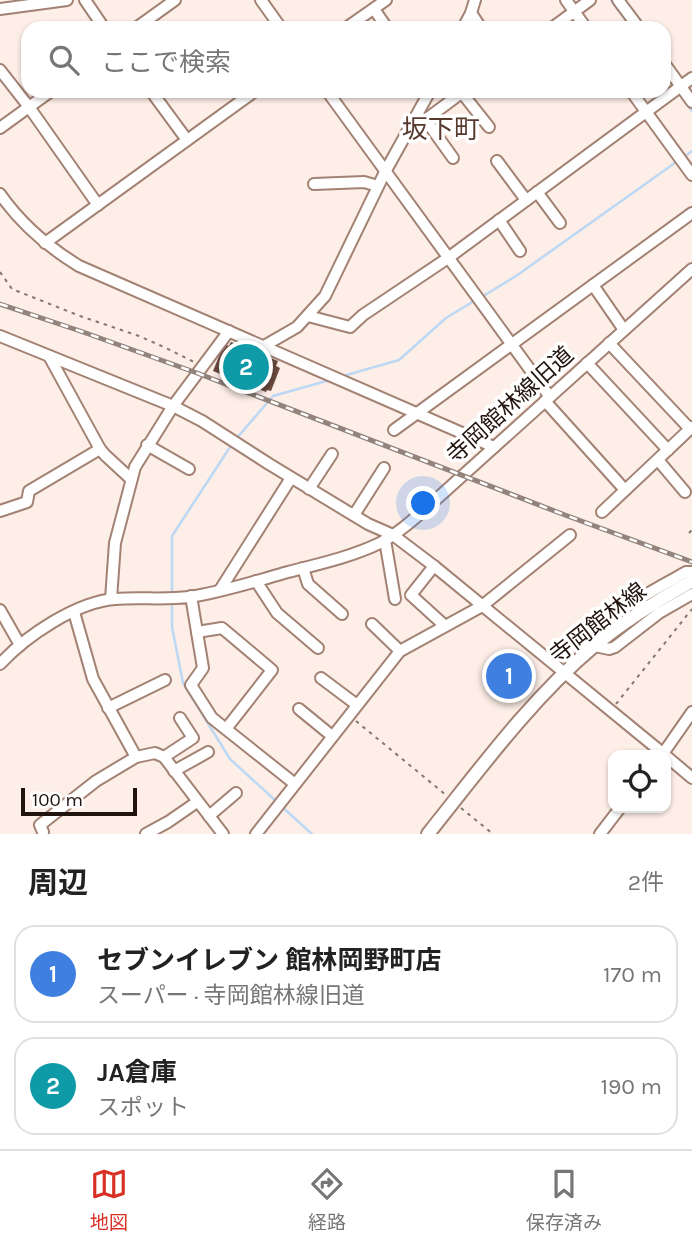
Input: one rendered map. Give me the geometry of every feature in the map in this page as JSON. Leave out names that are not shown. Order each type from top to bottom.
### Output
[{"type":"main road","name":"寺岡館林線","points":[[428,834],[499,745],[565,673],[595,646],[643,611],[692,581]]},
{"type":"street","points":[[0,9],[67,0]]},
{"type":"street","points":[[85,0],[99,21]]},
{"type":"street","points":[[146,21],[175,0]]},
{"type":"street","points":[[261,0],[276,21]]},
{"type":"street","points":[[356,21],[386,0]]},
{"type":"street","points":[[467,21],[475,0]]},
{"type":"street","points":[[566,0],[581,21]]},
{"type":"street","points":[[562,21],[590,0]]},
{"type":"street","points":[[618,0],[634,21]]},
{"type":"street","points":[[374,9],[382,21]]},
{"type":"street","points":[[471,13],[476,21]]},
{"type":"street","points":[[0,70],[21,97]]},
{"type":"street","points":[[671,72],[692,102]]},
{"type":"street","points":[[671,93],[692,78]]},
{"type":"street","points":[[22,98],[98,205]]},
{"type":"street","points":[[0,128],[41,98]]},
{"type":"street","points":[[156,98],[187,140]]},
{"type":"street","points":[[45,243],[246,98]]},
{"type":"street","points":[[332,98],[512,345],[547,399],[625,490]]},
{"type":"street","points":[[264,346],[289,333],[325,296],[385,172],[426,98]]},
{"type":"street","points":[[410,131],[455,98]]},
{"type":"street","points":[[467,98],[489,127]]},
{"type":"street","points":[[636,98],[692,174]]},
{"type":"street","points":[[308,316],[350,327],[665,98]]},
{"type":"street","points":[[425,119],[453,158]]},
{"type":"street","points":[[497,161],[526,200]]},
{"type":"street","points":[[314,184],[364,182],[378,186]]},
{"type":"street","points":[[537,191],[560,223]]},
{"type":"street","points":[[0,194],[23,223],[45,243],[79,266],[494,447]]},
{"type":"street","points":[[394,430],[692,213]]},
{"type":"street","points":[[499,220],[520,251]]},
{"type":"street","name":"寺岡館林線旧道","points":[[0,664],[20,645],[52,622],[111,599],[191,596],[220,590],[347,556],[389,538],[431,504],[692,269]]},
{"type":"street","points":[[593,285],[624,330]]},
{"type":"street","points":[[111,599],[115,543],[135,467],[173,406],[229,331]]},
{"type":"street","points":[[0,336],[173,406],[202,421],[384,533],[434,566],[658,750]]},
{"type":"street","points":[[602,512],[691,428],[609,343]]},
{"type":"street","points":[[49,356],[100,449],[131,479]]},
{"type":"street","points":[[587,363],[668,450]]},
{"type":"street","points":[[147,445],[189,469]]},
{"type":"street","points":[[0,511],[27,502],[29,491],[100,449]]},
{"type":"street","points":[[309,488],[332,453]]},
{"type":"street","points":[[658,460],[685,492]]},
{"type":"street","points":[[354,515],[384,468]]},
{"type":"street","points":[[220,590],[291,478]]},
{"type":"street","points":[[256,834],[400,651],[482,606],[570,536]]},
{"type":"street","points":[[389,538],[395,599]]},
{"type":"street","points":[[434,566],[411,595],[445,626]]},
{"type":"street","points":[[303,568],[307,584],[342,614]]},
{"type":"street","points":[[581,658],[597,630],[626,608],[686,572],[692,572]]},
{"type":"street","points":[[256,581],[277,612],[318,648]]},
{"type":"street","points":[[595,646],[609,649],[615,647],[659,613],[692,594]]},
{"type":"street","points":[[191,596],[203,668],[191,685],[212,718],[295,783]]},
{"type":"street","points":[[0,610],[20,645]]},
{"type":"street","points":[[74,612],[93,679],[136,757]]},
{"type":"street","points":[[372,624],[400,651]]},
{"type":"street","points":[[197,632],[222,628],[272,670],[226,729]]},
{"type":"street","points":[[321,678],[357,705]]},
{"type":"street","points":[[108,708],[165,680]]},
{"type":"street","points":[[299,709],[332,736]]},
{"type":"street","points":[[667,750],[692,712]]},
{"type":"street","points":[[164,757],[193,737],[180,718]]},
{"type":"street","points":[[174,771],[208,752]]},
{"type":"street","points":[[43,833],[40,825],[96,781],[136,757],[155,753],[164,757],[223,834]]},
{"type":"street","points":[[671,761],[692,778]]},
{"type":"street","points":[[209,816],[236,793]]},
{"type":"street","points":[[146,834],[197,802]]},
{"type":"street","points":[[600,834],[616,813]]},
{"type":"path","points":[[0,272],[12,289],[139,336],[203,367]]},
{"type":"path","points":[[689,533],[692,530]]},
{"type":"path","points":[[611,710],[692,609]]},
{"type":"path","points":[[348,716],[493,834]]},
{"type":"building","points":[[231,342],[278,361],[276,366],[280,368],[271,391],[266,392],[213,371],[224,344],[229,346]]},
{"type":"waterway","points":[[611,0],[627,21]]},
{"type":"waterway","points":[[671,82],[674,86]]},
{"type":"waterway","points":[[677,91],[692,111]]},
{"type":"waterway","points":[[684,157],[692,151]]},
{"type":"waterway","points":[[480,298],[516,276],[679,160]]},
{"type":"waterway","points":[[343,376],[399,360],[446,318],[474,301]]},
{"type":"waterway","points":[[236,439],[273,396],[330,380]]},
{"type":"waterway","points":[[172,595],[172,536],[232,444]]},
{"type":"waterway","points":[[172,602],[172,627],[183,683],[230,759],[276,801]]},
{"type":"waterway","points":[[281,806],[312,834]]},
{"type":"railway","points":[[0,304],[197,373],[692,562]]},
{"type":"place","name":"JA倉庫","points":[[246,367]]},
{"type":"place","name":"セブンイレブン 館林岡野町店","points":[[509,676]]},
{"type":"district","name":"坂下町","points":[[441,129]]}]
